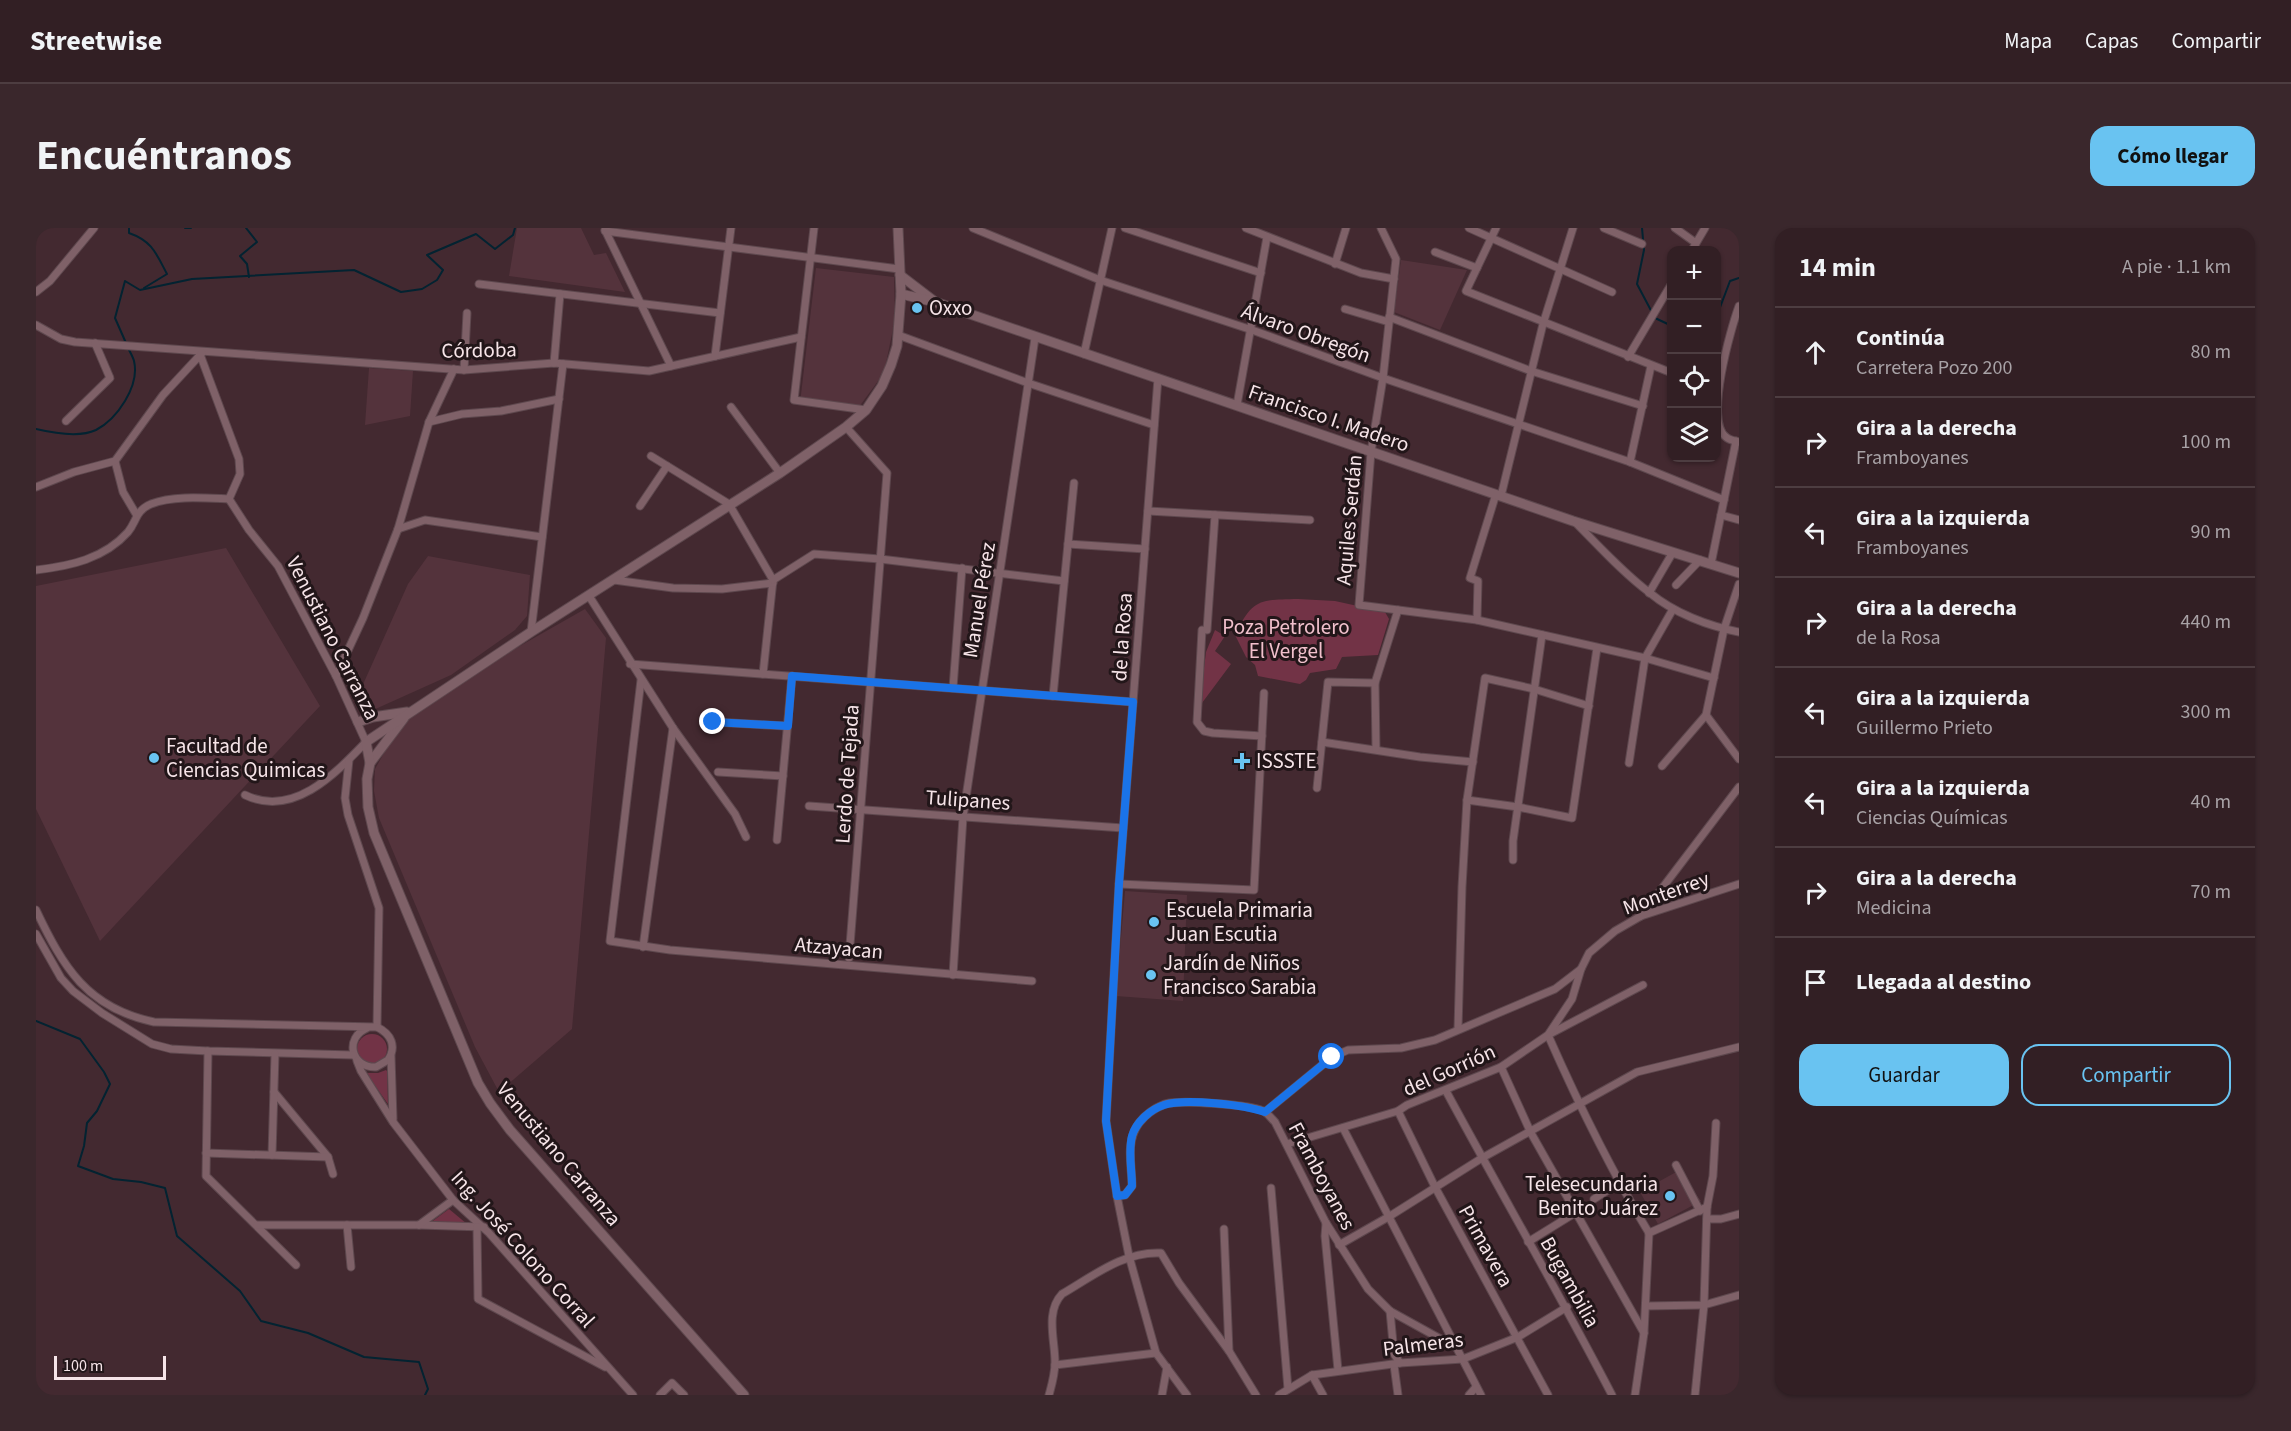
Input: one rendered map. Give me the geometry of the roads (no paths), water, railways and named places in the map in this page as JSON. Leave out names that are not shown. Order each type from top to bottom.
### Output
[{"type":"main road","name":"Venustiano Carranza","points":[[744,1395],[510,1130],[478,1083],[374,833],[368,807],[367,779],[370,763],[366,742],[409,711],[780,473],[846,428],[866,410],[879,392],[891,365],[898,335],[901,294],[898,228]]},
{"type":"main road","name":"Francisco I. Madero","points":[[899,272],[935,302]]},
{"type":"main road","name":"Francisco I. Madero","points":[[901,294],[935,302],[1573,521],[1739,573]]},
{"type":"main road","name":"Venustiano Carranza","points":[[370,763],[409,711]]},
{"type":"main road","points":[[358,722],[409,711]]},
{"type":"street","points":[[36,292],[50,281],[94,228]]},
{"type":"street","points":[[715,356],[731,228]]},
{"type":"street","points":[[814,228],[794,400],[866,410]]},
{"type":"street","name":"Álvaro Obregón","points":[[973,228],[1100,280],[1252,330],[1383,378],[1630,462],[1724,500]]},
{"type":"street","points":[[1084,354],[1112,228]]},
{"type":"street","points":[[1125,228],[1261,273]]},
{"type":"street","points":[[1335,264],[1346,228]]},
{"type":"street","name":"Aquiles Serdán","points":[[1380,228],[1396,259],[1383,378],[1371,452],[1359,605],[1398,610]]},
{"type":"street","points":[[1469,228],[1612,292]]},
{"type":"street","points":[[1496,228],[1466,291],[1667,372]]},
{"type":"street","points":[[1477,621],[1478,581],[1470,578],[1499,495],[1543,324],[1573,228]]},
{"type":"street","points":[[1604,228],[1642,244]]},
{"type":"street","points":[[1675,228],[1696,243]]},
{"type":"street","points":[[1694,246],[1705,228]]},
{"type":"street","points":[[1249,229],[1361,273],[1394,279]]},
{"type":"street","points":[[604,230],[899,272]]},
{"type":"street","points":[[604,230],[671,366]]},
{"type":"street","points":[[1237,405],[1267,237]]},
{"type":"street","points":[[1435,252],[1477,268]]},
{"type":"street","points":[[479,284],[720,313]]},
{"type":"street","points":[[1628,357],[1667,290]]},
{"type":"street","points":[[531,632],[559,399],[560,294]]},
{"type":"street","points":[[1721,373],[1730,331],[1739,306]]},
{"type":"street","points":[[1345,309],[1389,319],[1531,371],[1643,406]]},
{"type":"street","points":[[464,370],[467,313]]},
{"type":"street","name":"Córdoba","points":[[37,323],[61,339],[95,344],[202,354],[464,370],[559,363],[649,370],[801,337]]},
{"type":"street","points":[[898,335],[1029,383],[1154,425]]},
{"type":"street","name":"Manuel Pérez","points":[[953,975],[963,817],[1035,338]]},
{"type":"street","points":[[66,421],[111,378],[95,344]]},
{"type":"street","points":[[36,487],[74,472],[115,461],[163,394],[202,354],[239,459],[240,474],[229,499],[188,498],[152,504],[136,514],[129,530],[97,556],[64,567],[36,570]]},
{"type":"street","points":[[1630,462],[1651,366]]},
{"type":"street","points":[[336,676],[363,618],[398,529],[429,422],[454,369]]},
{"type":"street","name":"de la Rosa","points":[[1156,1353],[1129,1256],[1106,1121],[1119,884],[1158,378]]},
{"type":"street","points":[[429,422],[462,414],[501,411],[559,399]]},
{"type":"street","points":[[731,407],[780,473]]},
{"type":"street","points":[[1711,564],[1737,441],[1726,437],[1720,428],[1718,408]]},
{"type":"street","name":"Lerdo de Tejada","points":[[846,428],[887,473],[849,958]]},
{"type":"street","points":[[651,456],[729,504],[773,582],[763,674]]},
{"type":"street","points":[[115,461],[123,492],[136,514]]},
{"type":"street","points":[[640,506],[667,466]]},
{"type":"street","points":[[1053,696],[1074,483]]},
{"type":"street","name":"Venustiano Carranza","points":[[229,499],[249,530],[278,566],[336,676],[366,742]]},
{"type":"street","points":[[1148,511],[1310,520]]},
{"type":"street","points":[[1215,514],[1197,722],[1204,730],[1213,733],[1262,736]]},
{"type":"street","points":[[1721,515],[1739,520]]},
{"type":"street","points":[[398,529],[425,520],[542,537]]},
{"type":"street","points":[[1573,521],[1649,593],[1672,609],[1724,629],[1739,632]]},
{"type":"street","points":[[1068,544],[1145,549]]},
{"type":"street","points":[[1649,593],[1673,552]]},
{"type":"street","points":[[614,580],[673,588],[722,589],[773,582],[813,554],[880,559],[1064,581]]},
{"type":"street","points":[[1676,585],[1700,560]]},
{"type":"street","points":[[952,688],[962,568]]},
{"type":"street","points":[[1662,766],[1706,715],[1724,629],[1739,584]]},
{"type":"street","points":[[589,596],[672,728],[735,814],[746,837]]},
{"type":"street","points":[[1629,763],[1645,658],[1672,609]]},
{"type":"street","points":[[1376,749],[1375,683],[1398,610],[1477,621],[1645,658],[1714,678]]},
{"type":"street","points":[[1513,860],[1513,841],[1542,635]]},
{"type":"street","points":[[1467,800],[1572,818],[1597,648]]},
{"type":"street","points":[[630,664],[1133,702]]},
{"type":"street","points":[[777,840],[792,676]]},
{"type":"street","points":[[1458,1029],[1467,800],[1485,678],[1534,689],[1589,706]]},
{"type":"street","name":"Atzayacan","points":[[641,680],[610,941],[643,947],[1032,981]]},
{"type":"street","points":[[1317,788],[1328,682],[1375,683]]},
{"type":"street","points":[[1119,884],[1254,890],[1264,693]]},
{"type":"street","points":[[1706,715],[1739,759]]},
{"type":"street","points":[[713,722],[788,726]]},
{"type":"street","points":[[643,947],[672,728]]},
{"type":"street","points":[[245,795],[260,802],[285,802],[300,796],[349,760],[366,742]]},
{"type":"street","points":[[1322,742],[1420,757],[1473,762]]},
{"type":"street","points":[[349,760],[345,798],[348,815],[379,908],[377,1027]]},
{"type":"street","points":[[718,772],[783,776]]},
{"type":"street","points":[[1641,916],[1739,787]]},
{"type":"street","name":"Tulipanes","points":[[809,806],[1124,828]]},
{"type":"street","name":"Monterrey","points":[[1265,1112],[1332,1057],[1348,1050],[1401,1048],[1435,1040],[1555,989],[1581,969],[1589,953],[1615,930],[1641,916],[1739,884]]},
{"type":"street","points":[[36,910],[53,946],[74,977],[107,1004],[138,1019],[154,1023],[377,1027],[386,1032],[392,1041],[393,1122]]},
{"type":"street","points":[[36,934],[61,978],[84,1000],[152,1044],[171,1049],[355,1058],[366,1067],[385,1064],[391,1056]]},
{"type":"street","name":"del Gorrión","points":[[1287,1144],[1398,1112],[1407,1105],[1501,1067],[1548,1035],[1572,999],[1581,969]]},
{"type":"street","points":[[1635,1395],[1644,1333],[1649,1233],[1618,1183],[1578,1105],[1548,1035],[1642,985]]},
{"type":"street","points":[[355,1058],[352,1046],[354,1038],[367,1028]]},
{"type":"street","points":[[1339,1245],[1482,1158],[1637,1072],[1739,1047]]},
{"type":"street","points":[[208,1051],[206,1176],[296,1265]]},
{"type":"street","points":[[272,1155],[275,1054]]},
{"type":"street","name":"Ing. José Colono Corral","points":[[355,1058],[393,1122],[453,1200],[481,1227],[633,1395]]},
{"type":"street","points":[[1501,1067],[1531,1132],[1644,1333]]},
{"type":"street","name":"Bugambilia","points":[[1446,1090],[1528,1242],[1567,1307],[1612,1395]]},
{"type":"street","points":[[274,1092],[328,1157],[333,1174]]},
{"type":"street","name":"Framboyanes","points":[[1117,1196],[1125,1195],[1132,1186],[1130,1145],[1133,1133],[1140,1122],[1154,1109],[1166,1104],[1188,1102],[1250,1107],[1265,1112],[1275,1122],[1326,1224],[1368,1289],[1390,1311],[1457,1348]]},
{"type":"street","name":"Primavera","points":[[1398,1112],[1435,1187],[1548,1395]]},
{"type":"street","points":[[1704,1209],[1713,1176],[1716,1123]]},
{"type":"street","points":[[1342,1128],[1390,1216],[1481,1395]]},
{"type":"street","points":[[206,1153],[328,1157]]},
{"type":"street","points":[[1676,1165],[1704,1209],[1707,1219],[1704,1305],[1695,1395]]},
{"type":"street","points":[[1594,1198],[1618,1183]]},
{"type":"street","points":[[1271,1188],[1288,1389]]},
{"type":"street","points":[[419,1225],[453,1200]]},
{"type":"street","points":[[1649,1233],[1704,1209]]},
{"type":"street","points":[[1528,1242],[1575,1213]]},
{"type":"street","points":[[1707,1219],[1721,1219],[1739,1214]]},
{"type":"street","points":[[1326,1224],[1325,1236],[1338,1370]]},
{"type":"street","points":[[257,1225],[481,1227],[478,1299],[610,1370]]},
{"type":"street","points":[[347,1226],[351,1267]]},
{"type":"street","points":[[1224,1229],[1229,1351]]},
{"type":"street","points":[[1049,1395],[1055,1365],[1052,1313],[1054,1303],[1062,1294],[1129,1256],[1161,1252],[1179,1283],[1229,1351],[1256,1395]]},
{"type":"street","points":[[1646,1306],[1704,1305],[1739,1295]]},
{"type":"street","name":"Palmeras","points":[[1279,1395],[1312,1375],[1338,1370],[1463,1359],[1518,1337],[1567,1307]]},
{"type":"street","points":[[1390,1311],[1397,1364],[1398,1395]]},
{"type":"street","points":[[1055,1365],[1156,1353],[1187,1395]]},
{"type":"street","points":[[1162,1395],[1167,1367]]},
{"type":"street","points":[[1312,1375],[1323,1395]]},
{"type":"street","points":[[660,1395],[672,1383],[684,1395]]},
{"type":"street","points":[[1469,1395],[1476,1387]]},
{"type":"waterway","points":[[129,228],[129,233],[148,244],[167,274],[144,288]]},
{"type":"waterway","points":[[185,228],[191,228]]},
{"type":"waterway","points":[[246,228],[257,242],[240,256],[247,264],[249,277]]},
{"type":"waterway","points":[[126,343],[115,318],[125,281],[140,290],[192,279],[354,270],[401,292],[422,289],[437,280],[443,270],[427,255],[476,234],[495,249],[513,235],[515,228]]},
{"type":"waterway","points":[[1642,228],[1644,250],[1637,284],[1655,318],[1667,324]]},
{"type":"waterway","points":[[1721,305],[1730,281],[1739,278]]},
{"type":"waterway","points":[[36,429],[82,434],[96,430],[112,418],[125,401],[134,381],[134,361],[128,348]]},
{"type":"waterway","points":[[36,1021],[80,1039],[110,1084],[97,1111],[87,1123],[78,1166],[113,1179],[141,1182],[165,1188],[177,1236],[240,1291],[261,1321],[308,1333],[364,1357],[419,1362],[428,1389],[425,1395]]},
{"type":"place","name":"Oxxo","points":[[917,308]]},
{"type":"place","name":"Facultad de Ciencias Quimicas","points":[[154,758]]},
{"type":"place","name":"ISSSTE","points":[[1242,761]]},
{"type":"place","name":"Escuela Primaria Juan Escutia","points":[[1154,922]]},
{"type":"place","name":"Jardín de Niños Francisco Sarabia","points":[[1151,975]]},
{"type":"place","name":"Telesecundaria Benito Juárez","points":[[1670,1196]]},
{"type":"park label","name":"Poza Petrolero El Vergel","points":[[1286,639]]}]
